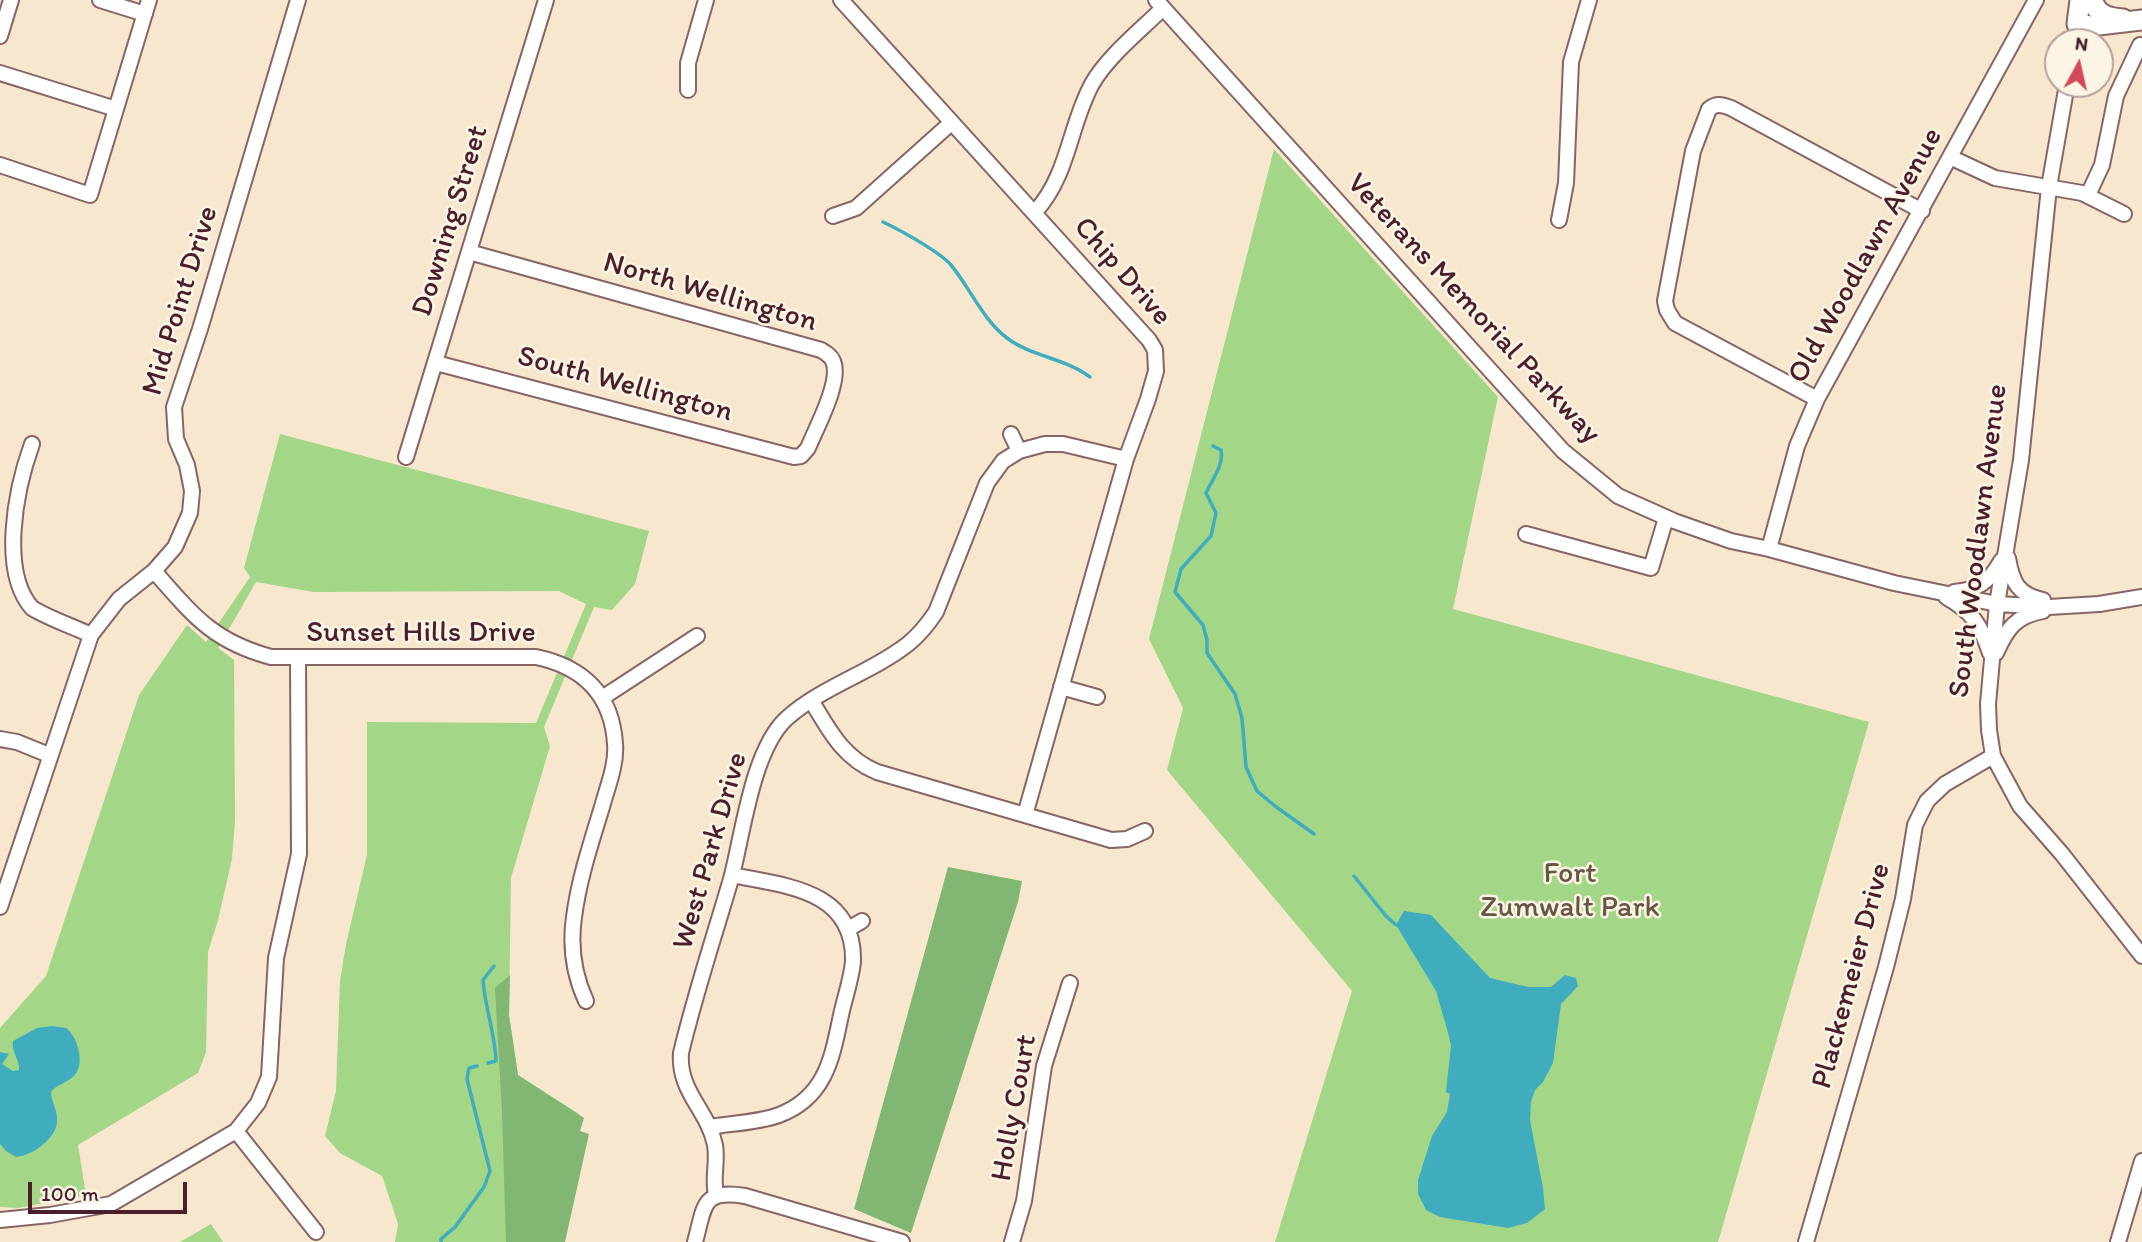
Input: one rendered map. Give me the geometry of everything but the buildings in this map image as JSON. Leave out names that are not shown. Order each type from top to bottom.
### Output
[{"type":"main road","points":[[2077,28],[2080,0]]},
{"type":"main road","points":[[2093,0],[2096,10],[2104,16],[2142,20]]},
{"type":"main road","points":[[2086,28],[2142,20]]},
{"type":"street","points":[[0,36],[11,0]]},
{"type":"street","points":[[0,165],[90,195],[147,7],[100,0]]},
{"type":"street","name":"Mid Point Drive","points":[[0,907],[91,635],[119,598],[154,571],[174,547],[190,513],[192,491],[187,465],[176,439],[174,407],[204,317],[298,0]]},
{"type":"street","name":"Downing Street","points":[[406,457],[546,0]]},
{"type":"street","points":[[688,90],[688,64],[706,0]]},
{"type":"street","name":"Chip Drive","points":[[841,0],[1149,340],[1155,350],[1156,372],[1149,399],[1126,459],[1025,815]]},
{"type":"street","points":[[1559,220],[1566,183],[1572,62],[1588,0]]},
{"type":"street","name":"Old Woodlawn Avenue","points":[[1769,549],[1797,446],[1817,400],[1952,158],[2036,0]]},
{"type":"street","points":[[1034,212],[1055,186],[1091,85],[1159,4]]},
{"type":"street","name":"Veterans Memorial Parkway","points":[[1159,4],[1563,451],[1618,496],[1666,518],[1731,541],[1894,583],[1997,604],[2068,606],[2142,597]]},
{"type":"street","points":[[2088,195],[2102,165],[2116,96],[2140,45]]},
{"type":"street","points":[[0,73],[116,109]]},
{"type":"street","name":"South Woodlawn Avenue","points":[[2065,98],[2049,187],[2021,460],[1997,604],[1988,704],[1989,730],[1993,756],[2020,806],[2062,854],[2142,956]]},
{"type":"street","points":[[1817,400],[1675,323],[1667,310],[1665,301],[1693,151],[1709,109],[1714,105],[1731,108],[1922,211]]},
{"type":"street","points":[[833,216],[856,208],[951,123]]},
{"type":"street","points":[[1952,158],[1995,178],[2088,195],[2123,214]]},
{"type":"street","name":"North Wellington","points":[[470,252],[821,350],[833,359],[836,371],[834,383],[808,449],[801,456]]},
{"type":"street","name":"South Wellington","points":[[436,363],[794,457],[801,456]]},
{"type":"street","points":[[1011,434],[1019,451],[1045,444],[1063,444],[1126,459]]},
{"type":"street","points":[[32,444],[2,537],[3,568],[13,590],[31,607],[91,635]]},
{"type":"street","name":"West Park Drive","points":[[716,1195],[715,1146],[709,1127],[686,1087],[682,1076],[681,1053],[767,746],[779,726],[811,700],[907,645],[924,629],[936,612],[987,483],[1003,461],[1019,451]]},
{"type":"street","points":[[1526,534],[1651,568],[1666,518]]},
{"type":"street","points":[[1939,592],[1969,591],[1980,587],[1989,579],[2006,550]]},
{"type":"street","points":[[2006,550],[2012,577],[2020,590],[2030,598],[2068,606]]},
{"type":"street","name":"Sunset Hills Drive","points":[[154,571],[193,615],[219,636],[248,650],[271,657],[536,657],[561,664],[583,676],[602,698],[610,713],[616,747],[609,782],[583,868],[573,919],[575,974],[586,1000]]},
{"type":"street","points":[[1939,592],[1971,614],[1980,626],[1992,661]]},
{"type":"street","points":[[1992,661],[2015,622],[2031,613],[2068,606]]},
{"type":"street","points":[[602,698],[697,636]]},
{"type":"street","points":[[0,1220],[50,1215],[111,1204],[236,1131],[258,1103],[268,1077],[274,970],[299,854],[298,658]]},
{"type":"street","points":[[1061,687],[1097,697]]},
{"type":"street","points":[[811,700],[838,744],[854,760],[870,769],[1111,840],[1127,839],[1145,831]]},
{"type":"street","points":[[0,739],[17,741],[49,755]]},
{"type":"street","name":"Plackemeier Drive","points":[[1806,1242],[1886,967],[1903,899],[1915,825],[1927,801],[1945,784],[1993,756]]},
{"type":"street","points":[[709,1127],[782,1114],[804,1101],[822,1080],[830,1065],[852,966],[853,949],[848,929],[835,910],[817,896],[799,889],[732,875]]},
{"type":"street","points":[[848,929],[862,921]]},
{"type":"street","name":"Holly Court","points":[[1012,1242],[1024,1201],[1044,1066],[1070,983]]},
{"type":"street","points":[[236,1131],[316,1232]]},
{"type":"street","points":[[2118,1242],[2142,1161]]},
{"type":"street","points":[[695,1242],[704,1209],[716,1195],[728,1194],[745,1196],[902,1242]]},
{"type":"green space","name":"Fort Zumwalt Park","points":[[1274,149],[1498,397],[1453,609],[1869,722],[1718,1242],[1275,1242],[1352,991],[1167,770],[1183,708],[1149,639]]},
{"type":"green space","points":[[280,434],[649,531],[635,584],[612,610],[594,607],[544,727],[550,746],[511,878],[509,1015],[518,1075],[579,1114],[533,1242],[395,1242],[398,1224],[382,1176],[340,1153],[325,1136],[336,1091],[340,981],[367,855],[367,722],[536,723],[586,604],[559,591],[314,592],[256,582],[218,648],[234,660],[235,820],[232,859],[208,952],[206,1052],[198,1073],[78,1145],[86,1195],[18,1208],[0,1207],[0,1028],[46,976],[139,695],[187,625],[206,642],[250,577],[244,568]]},
{"type":"green space","points":[[948,867],[1022,881],[1018,902],[911,1233],[854,1209]]},
{"type":"green space","points":[[510,975],[509,1015],[518,1075],[584,1118],[580,1131],[589,1134],[565,1242],[506,1242],[495,988]]},
{"type":"green space","points":[[211,1224],[223,1242],[180,1242]]},
{"type":"water","points":[[1404,911],[1431,915],[1490,978],[1528,987],[1551,987],[1565,975],[1576,978],[1578,986],[1561,1004],[1553,1063],[1543,1082],[1535,1090],[1531,1102],[1530,1120],[1545,1209],[1527,1223],[1508,1228],[1440,1217],[1426,1210],[1418,1194],[1418,1180],[1432,1136],[1447,1112],[1450,1094],[1446,1092],[1451,1045],[1436,991],[1396,925]]},
{"type":"water","points":[[37,1028],[66,1028],[77,1043],[80,1057],[78,1071],[51,1092],[57,1117],[53,1134],[36,1150],[16,1157],[0,1144],[0,1052],[9,1054],[2,1064],[13,1071],[19,1070],[13,1041]]},
{"type":"waterway","points":[[883,222],[946,260],[998,331],[1007,338],[1090,377]]},
{"type":"waterway","points":[[1213,446],[1221,450],[1221,456],[1219,467],[1206,493],[1216,513],[1211,536],[1181,569],[1175,592],[1203,625],[1207,653],[1235,694],[1242,718],[1246,767],[1257,791],[1314,834]]},
{"type":"waterway","points":[[1354,876],[1396,925]]},
{"type":"waterway","points":[[488,1063],[496,1061],[483,980],[494,966]]},
{"type":"waterway","points":[[441,1242],[484,1187],[490,1171],[467,1079],[469,1068],[477,1066]]}]
